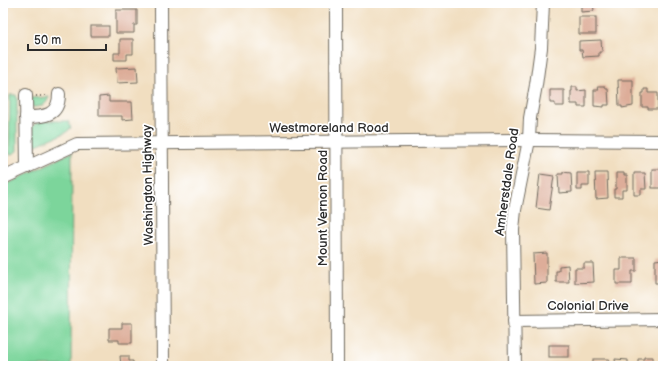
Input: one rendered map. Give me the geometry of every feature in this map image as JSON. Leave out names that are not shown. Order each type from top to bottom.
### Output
[{"type":"street","name":"Washington Highway","points":[[161,3],[163,366]]},
{"type":"street","name":"Mount Vernon Road","points":[[336,3],[337,366]]},
{"type":"street","name":"Amherstdale Road","points":[[515,366],[513,230],[515,210],[529,140],[530,118],[541,48],[543,3]]},
{"type":"street","points":[[27,167],[26,117],[28,95]]},
{"type":"street","points":[[26,117],[40,117],[49,114],[57,106],[54,95]]},
{"type":"street","name":"Westmoreland Road","points":[[3,178],[77,144],[529,140],[663,142]]},
{"type":"street","name":"Colonial Drive","points":[[514,321],[663,320]]},
{"type":"path","points":[[5,160],[6,3]]},
{"type":"path","points":[[28,95],[54,95]]},
{"type":"green space","points":[[3,3],[6,3],[6,8],[5,160],[3,161]]},
{"type":"green space","points":[[10,95],[16,95],[17,98],[17,151],[10,155],[9,150]]},
{"type":"green space","points":[[49,97],[45,104],[39,107],[33,107],[30,104],[29,98]]},
{"type":"green space","points":[[43,121],[68,121],[71,128],[65,133],[36,145],[29,141],[30,130],[33,125]]},
{"type":"green space","points":[[72,152],[71,366],[3,366],[3,186]]},
{"type":"building","points":[[581,3],[593,3],[594,11],[581,12]]},
{"type":"building","points":[[116,10],[137,10],[137,25],[134,25],[134,33],[116,33]]},
{"type":"building","points":[[579,17],[596,17],[596,34],[579,34]]},
{"type":"building","points":[[91,26],[109,26],[109,36],[91,36]]},
{"type":"building","points":[[120,39],[133,39],[133,54],[127,54],[127,60],[114,60],[114,53],[120,53]]},
{"type":"building","points":[[601,40],[602,52],[599,52],[599,56],[583,57],[582,50],[579,50],[579,41]]},
{"type":"building","points":[[137,67],[138,82],[117,83],[116,68]]},
{"type":"building","points":[[618,80],[633,80],[633,106],[622,108],[622,106],[619,106]]},
{"type":"building","points":[[598,86],[605,86],[606,89],[608,89],[609,105],[604,105],[604,107],[594,106],[594,90],[599,90]]},
{"type":"building","points":[[572,87],[577,87],[577,91],[586,90],[586,107],[578,107],[578,104],[571,104]]},
{"type":"building","points":[[644,89],[648,89],[648,93],[658,93],[658,109],[648,109],[648,107],[642,107],[642,93],[644,93]]},
{"type":"building","points":[[550,90],[564,90],[564,106],[555,106],[555,103],[550,103]]},
{"type":"building","points":[[109,96],[109,102],[132,102],[133,119],[122,120],[122,116],[99,116],[99,97]]},
{"type":"building","points":[[652,169],[663,169],[663,188],[652,188]]},
{"type":"building","points":[[563,172],[571,173],[572,192],[559,193],[558,174],[563,174]]},
{"type":"building","points":[[577,173],[589,173],[589,186],[582,186],[582,190],[577,190]]},
{"type":"building","points":[[595,173],[607,173],[608,198],[596,199]]},
{"type":"building","points":[[616,173],[624,173],[624,175],[627,175],[627,190],[622,190],[622,197],[614,197],[614,189],[616,189]]},
{"type":"building","points":[[634,173],[645,173],[646,189],[641,189],[641,195],[634,195]]},
{"type":"building","points":[[540,174],[554,176],[549,210],[536,208]]},
{"type":"building","points":[[547,253],[547,283],[534,284],[533,254]]},
{"type":"building","points":[[621,258],[636,258],[636,271],[632,271],[632,284],[616,284],[616,270],[621,270]]},
{"type":"building","points":[[663,259],[663,287],[660,287],[660,283],[655,283],[655,260]]},
{"type":"building","points":[[584,263],[593,263],[594,282],[575,283],[575,268],[584,268]]},
{"type":"building","points":[[568,265],[569,282],[556,282],[556,271],[559,271],[559,266]]},
{"type":"building","points":[[122,323],[132,323],[132,343],[119,343],[119,340],[109,340],[109,328],[122,328]]},
{"type":"building","points":[[549,345],[569,345],[569,357],[549,357]]},
{"type":"building","points":[[120,356],[129,356],[129,361],[133,361],[133,366],[121,366]]},
{"type":"building","points":[[644,357],[653,357],[653,365],[662,366],[638,366],[638,359],[644,359]]},
{"type":"building","points":[[593,359],[609,359],[609,366],[593,366]]},
{"type":"building","points":[[615,359],[628,360],[628,366],[616,366]]}]
